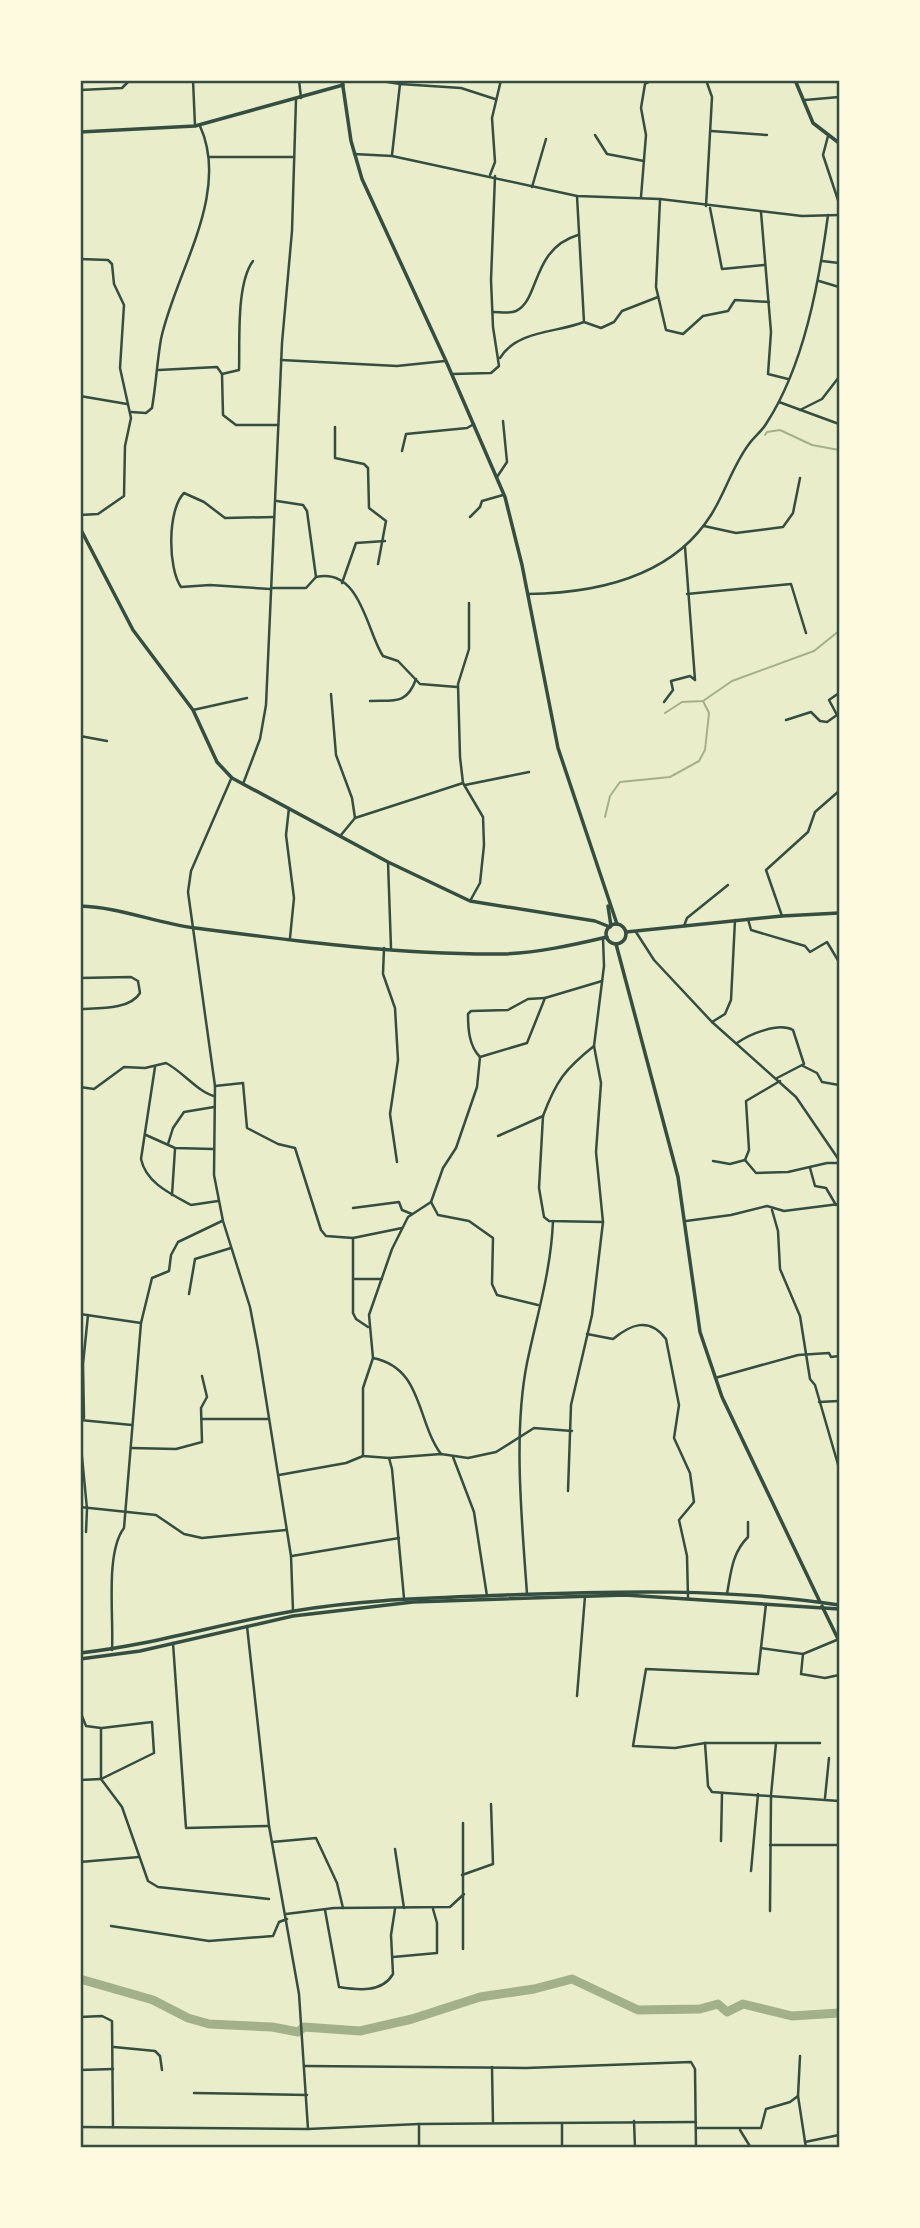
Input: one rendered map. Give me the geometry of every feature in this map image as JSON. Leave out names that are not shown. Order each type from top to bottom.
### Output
[{"type":"street","points":[[80,90],[122,88],[130,80]]},
{"type":"street","points":[[131,412],[146,413],[152,408],[161,339],[197,235],[210,157],[197,125],[193,80]]},
{"type":"street","points":[[243,784],[260,739],[265,705],[281,360],[290,274],[299,80]]},
{"type":"street","points":[[375,80],[478,92],[495,99]]},
{"type":"street","points":[[439,86],[441,80]]},
{"type":"street","points":[[500,359],[493,312],[495,163],[491,133],[495,99],[501,80]]},
{"type":"street","points":[[641,197],[646,135],[641,108],[645,85],[653,80]]},
{"type":"street","points":[[706,80],[712,97],[708,207],[722,269],[764,265]]},
{"type":"street","points":[[794,80],[813,123],[839,143]]},
{"type":"street","points":[[80,132],[197,125],[299,98],[342,83],[354,154],[362,180],[505,495],[528,594],[558,748],[607,901],[617,924],[626,932],[636,932],[736,920],[839,913]]},
{"type":"street","points":[[392,156],[400,84]]},
{"type":"street","points":[[802,100],[839,97]]},
{"type":"street","points":[[711,131],[766,135]]},
{"type":"street","points":[[595,135],[605,152],[644,161]]},
{"type":"street","points":[[828,136],[823,155],[839,203]]},
{"type":"street","points":[[532,187],[546,139]]},
{"type":"street","points":[[354,154],[392,156],[577,196],[641,197],[761,212],[839,215]]},
{"type":"street","points":[[210,157],[294,157]]},
{"type":"street","points":[[577,196],[584,322]]},
{"type":"street","points":[[660,199],[656,287],[664,327],[669,333],[677,335],[689,331],[703,316],[728,311],[735,300],[769,302]]},
{"type":"street","points":[[761,212],[771,332],[768,374],[788,379]]},
{"type":"street","points":[[528,594],[573,593],[659,566],[685,547],[704,526],[724,494],[748,445],[762,430],[779,402],[819,281],[828,215]]},
{"type":"street","points":[[493,312],[517,311],[555,246],[578,235]]},
{"type":"street","points":[[80,259],[107,260],[112,264],[114,284],[124,305],[119,346],[127,404],[131,412],[125,446],[124,496],[98,514],[80,515]]},
{"type":"street","points":[[222,374],[239,370],[241,306],[247,271],[253,261]]},
{"type":"street","points":[[822,261],[839,263]]},
{"type":"street","points":[[819,281],[839,287]]},
{"type":"street","points":[[452,374],[491,373],[496,371],[500,359],[513,342],[565,330],[584,322],[601,328],[614,322],[622,311],[658,297]]},
{"type":"street","points":[[281,360],[397,366],[446,360]]},
{"type":"street","points":[[159,370],[217,367],[222,374],[223,415],[236,425],[278,425]]},
{"type":"street","points":[[800,410],[822,399],[839,377]]},
{"type":"street","points":[[80,396],[127,404]]},
{"type":"street","points":[[779,402],[839,424]]},
{"type":"street","points":[[497,477],[507,462],[503,421]]},
{"type":"street","points":[[402,451],[406,434],[467,428],[474,424]]},
{"type":"street","points":[[335,427],[335,458],[364,464],[368,468],[369,508],[386,522],[385,541],[378,564]]},
{"type":"street","points":[[704,526],[736,533],[783,527],[793,513],[800,478]]},
{"type":"street","points":[[274,517],[225,518],[204,502],[184,494],[175,510],[169,540],[177,581],[181,587],[210,585],[306,588],[321,575],[342,583],[360,599],[381,653],[398,661],[425,685],[458,687]]},
{"type":"street","points":[[470,517],[482,501],[505,495]]},
{"type":"street","points":[[276,501],[303,505],[307,511],[316,577]]},
{"type":"street","points":[[80,528],[133,631],[193,710],[217,762],[232,778],[388,862],[470,901],[595,921],[610,926],[617,924]]},
{"type":"street","points":[[342,583],[356,543],[385,541]]},
{"type":"street","points":[[664,702],[673,690],[671,681],[690,676],[695,680],[685,547]]},
{"type":"street","points":[[687,594],[788,583],[793,587],[806,633]]},
{"type":"street","points":[[469,603],[468,649],[458,687],[464,784],[481,810],[484,845],[480,883],[470,901]]},
{"type":"street","points":[[370,701],[404,698],[411,694],[416,679]]},
{"type":"street","points":[[786,720],[811,712],[820,721],[827,722],[837,715],[829,700],[839,693]]},
{"type":"street","points":[[331,694],[336,755],[352,798],[355,818]]},
{"type":"street","points":[[193,710],[247,698]]},
{"type":"street","points":[[80,736],[107,741]]},
{"type":"street","points":[[341,835],[355,818],[464,784],[529,772]]},
{"type":"street","points":[[232,778],[189,878],[188,892],[215,1086],[212,1149],[218,1201],[250,1307],[279,1475],[290,1556],[293,1611]]},
{"type":"street","points":[[782,916],[766,870],[770,863],[808,832],[815,811],[839,791]]},
{"type":"street","points":[[289,808],[286,835],[292,862],[294,898],[290,938]]},
{"type":"street","points":[[388,862],[391,948]]},
{"type":"street","points":[[684,926],[687,918],[728,885]]},
{"type":"street","points":[[568,1491],[571,1405],[593,1315],[603,1222],[596,1152],[601,1083],[594,1046],[605,938],[610,926],[607,901]]},
{"type":"street","points":[[80,906],[97,906],[194,928],[384,948],[503,954],[590,943],[605,938],[616,944],[678,1177],[700,1332],[715,1378],[839,1640],[803,1654],[760,1647]]},
{"type":"street","points":[[748,919],[751,930],[805,946],[810,952],[827,942],[835,949],[839,962]]},
{"type":"street","points":[[712,1022],[725,1014],[731,1000],[736,920]]},
{"type":"street","points":[[616,944],[622,942],[626,932]]},
{"type":"street","points":[[636,932],[654,960],[712,1022],[777,1078],[806,1110],[839,1162],[756,1173],[745,1160]]},
{"type":"street","points":[[384,948],[383,974],[394,1001],[398,1060],[390,1114],[397,1161]]},
{"type":"street","points":[[80,978],[131,976],[138,981],[140,993],[134,1001],[114,1007],[80,1009]]},
{"type":"street","points":[[480,1057],[474,1051],[469,1033],[468,1014],[471,1010],[508,1010],[528,999],[545,998],[602,981]]},
{"type":"street","points":[[480,1057],[527,1043],[545,998]]},
{"type":"street","points":[[737,1044],[752,1034],[790,1027],[805,1061],[803,1066],[777,1078]]},
{"type":"street","points":[[594,1046],[568,1068],[550,1093],[543,1116],[539,1161],[540,1203],[544,1217],[553,1221],[603,1222]]},
{"type":"street","points":[[363,1456],[363,1388],[373,1358],[368,1327],[369,1315],[403,1227],[412,1214],[431,1202],[443,1168],[456,1149],[477,1087],[480,1057]]},
{"type":"street","points":[[80,1087],[94,1089],[124,1067],[155,1067],[166,1063],[206,1094],[214,1096]]},
{"type":"street","points":[[803,1066],[817,1073],[822,1082],[839,1085]]},
{"type":"street","points":[[155,1067],[141,1159],[143,1170],[172,1195],[191,1205],[218,1201]]},
{"type":"street","points":[[745,1160],[749,1150],[746,1101],[780,1081]]},
{"type":"street","points":[[215,1086],[243,1083],[247,1128],[278,1144],[295,1148],[321,1230],[326,1236],[353,1238],[403,1227]]},
{"type":"street","points":[[168,1145],[173,1128],[184,1112],[214,1107]]},
{"type":"street","points":[[498,1136],[543,1116]]},
{"type":"street","points":[[146,1135],[175,1148],[212,1149]]},
{"type":"street","points":[[172,1195],[175,1148]]},
{"type":"street","points":[[713,1161],[730,1164],[745,1160]]},
{"type":"street","points":[[686,1221],[731,1216],[767,1206],[772,1210],[784,1211],[838,1205],[826,1188],[815,1186],[810,1167]]},
{"type":"street","points":[[353,1208],[399,1202],[402,1210],[412,1214]]},
{"type":"street","points":[[431,1202],[438,1215],[469,1221],[493,1238],[492,1284],[497,1295],[538,1305]]},
{"type":"street","points":[[772,1210],[778,1231],[780,1269],[797,1303],[810,1379],[839,1466]]},
{"type":"street","points":[[112,1650],[113,1559],[116,1543],[124,1528],[141,1323],[152,1278],[169,1271],[171,1255],[177,1242],[223,1221]]},
{"type":"street","points":[[527,1594],[521,1510],[521,1436],[527,1364],[538,1305],[546,1292],[553,1221]]},
{"type":"street","points":[[353,1238],[354,1317],[368,1327]]},
{"type":"street","points":[[189,1294],[195,1259],[231,1248]]},
{"type":"street","points":[[355,1279],[382,1279]]},
{"type":"street","points":[[80,1314],[141,1323]]},
{"type":"street","points":[[88,1315],[83,1364],[82,1419],[132,1425]]},
{"type":"street","points":[[587,1334],[613,1339],[623,1329],[637,1324],[660,1332],[666,1339],[679,1405],[674,1438],[691,1473],[694,1502],[679,1520],[687,1556],[688,1597]]},
{"type":"street","points":[[715,1378],[806,1354],[829,1353],[831,1357],[839,1356]]},
{"type":"street","points":[[373,1358],[387,1361],[418,1393],[425,1425],[442,1454]]},
{"type":"street","points":[[131,1448],[176,1449],[202,1441],[199,1422],[207,1397],[202,1376]]},
{"type":"street","points":[[819,1402],[839,1401]]},
{"type":"street","points":[[202,1419],[269,1419]]},
{"type":"street","points":[[279,1475],[363,1456],[388,1458],[442,1454],[483,1455],[510,1445],[521,1436],[545,1426],[572,1431]]},
{"type":"street","points":[[80,1436],[87,1509],[86,1532]]},
{"type":"street","points":[[452,1455],[474,1513],[487,1595]]},
{"type":"street","points":[[388,1458],[394,1483],[404,1600]]},
{"type":"street","points":[[80,1507],[156,1515],[184,1534],[202,1538],[286,1530]]},
{"type":"street","points":[[727,1594],[733,1559],[748,1537],[748,1522]]},
{"type":"street","points":[[290,1556],[399,1538]]},
{"type":"street","points":[[80,1628],[81,1653],[112,1650],[293,1611],[404,1600],[595,1590],[688,1591],[839,1607]]},
{"type":"street","points":[[80,1659],[173,1643],[331,1610],[404,1600],[585,1596],[688,1597],[821,1604]]},
{"type":"street","points":[[577,1696],[585,1596]]},
{"type":"street","points":[[766,1603],[758,1674],[646,1669],[633,1746],[674,1748],[705,1744],[820,1743]]},
{"type":"street","points":[[247,1626],[269,1826],[288,1919],[302,2034],[308,2129]]},
{"type":"street","points":[[173,1643],[186,1828],[269,1826]]},
{"type":"street","points":[[803,1654],[800,1674],[825,1678],[839,1675]]},
{"type":"street","points":[[80,1711],[86,1726],[101,1728],[152,1722],[155,1747],[154,1753],[147,1759],[101,1779],[80,1780]]},
{"type":"street","points":[[101,1728],[101,1779],[122,1807],[144,1875],[158,1887],[269,1899]]},
{"type":"street","points":[[770,1911],[771,1795],[776,1743]]},
{"type":"street","points":[[705,1744],[709,1790],[839,1801]]},
{"type":"street","points":[[825,1798],[829,1758]]},
{"type":"street","points":[[721,1841],[722,1793]]},
{"type":"street","points":[[751,1871],[758,1794]]},
{"type":"street","points":[[462,1875],[493,1864],[491,1804]]},
{"type":"street","points":[[463,1823],[463,1949]]},
{"type":"street","points":[[272,1842],[316,1838],[337,1884],[343,1908]]},
{"type":"street","points":[[770,1845],[839,1845]]},
{"type":"street","points":[[395,1849],[404,1908]]},
{"type":"street","points":[[80,1862],[139,1857]]},
{"type":"street","points":[[286,1914],[343,1908],[433,1909],[455,1905],[464,1894]]},
{"type":"street","points":[[325,1910],[339,1987],[380,1988],[393,1974],[394,1909]]},
{"type":"street","points":[[393,1957],[437,1953],[437,1923],[433,1909]]},
{"type":"street","points":[[111,1926],[209,1941],[273,1936],[279,1922],[288,1919]]},
{"type":"street","points":[[80,2017],[108,2017],[112,2021],[113,2127]]},
{"type":"street","points":[[114,2047],[155,2051],[160,2056],[162,2070]]},
{"type":"street","points":[[800,2056],[798,2096],[807,2147]]},
{"type":"street","points":[[305,2066],[492,2067],[691,2062],[695,2069],[696,2147]]},
{"type":"street","points":[[492,2067],[493,2124]]},
{"type":"street","points":[[80,2070],[113,2069]]},
{"type":"street","points":[[194,2093],[307,2095]]},
{"type":"street","points":[[696,2128],[761,2128],[766,2109],[790,2102],[798,2096]]},
{"type":"street","points":[[634,2121],[635,2147]]},
{"type":"street","points":[[80,2127],[308,2129],[419,2124],[696,2122]]},
{"type":"street","points":[[419,2124],[419,2147]]},
{"type":"street","points":[[562,2124],[562,2147]]},
{"type":"street","points":[[740,2128],[751,2147]]},
{"type":"street","points":[[805,2142],[839,2135]]},
{"type":"waterway","points":[[765,435],[767,432],[780,430],[812,445],[839,450]]},
{"type":"waterway","points":[[665,713],[682,702],[703,701],[732,681],[814,651],[839,631]]},
{"type":"waterway","points":[[605,817],[610,796],[620,782],[670,777],[699,761],[705,750],[709,713],[703,701]]},
{"type":"waterway","points":[[80,1979],[153,2000],[188,2018],[209,2024],[272,2027],[298,2032],[304,2027],[360,2031],[412,2019],[480,1997],[534,1989],[572,1979],[638,2010],[700,2009],[718,2004],[727,2012],[743,2004],[792,2016],[839,2013]]}]
